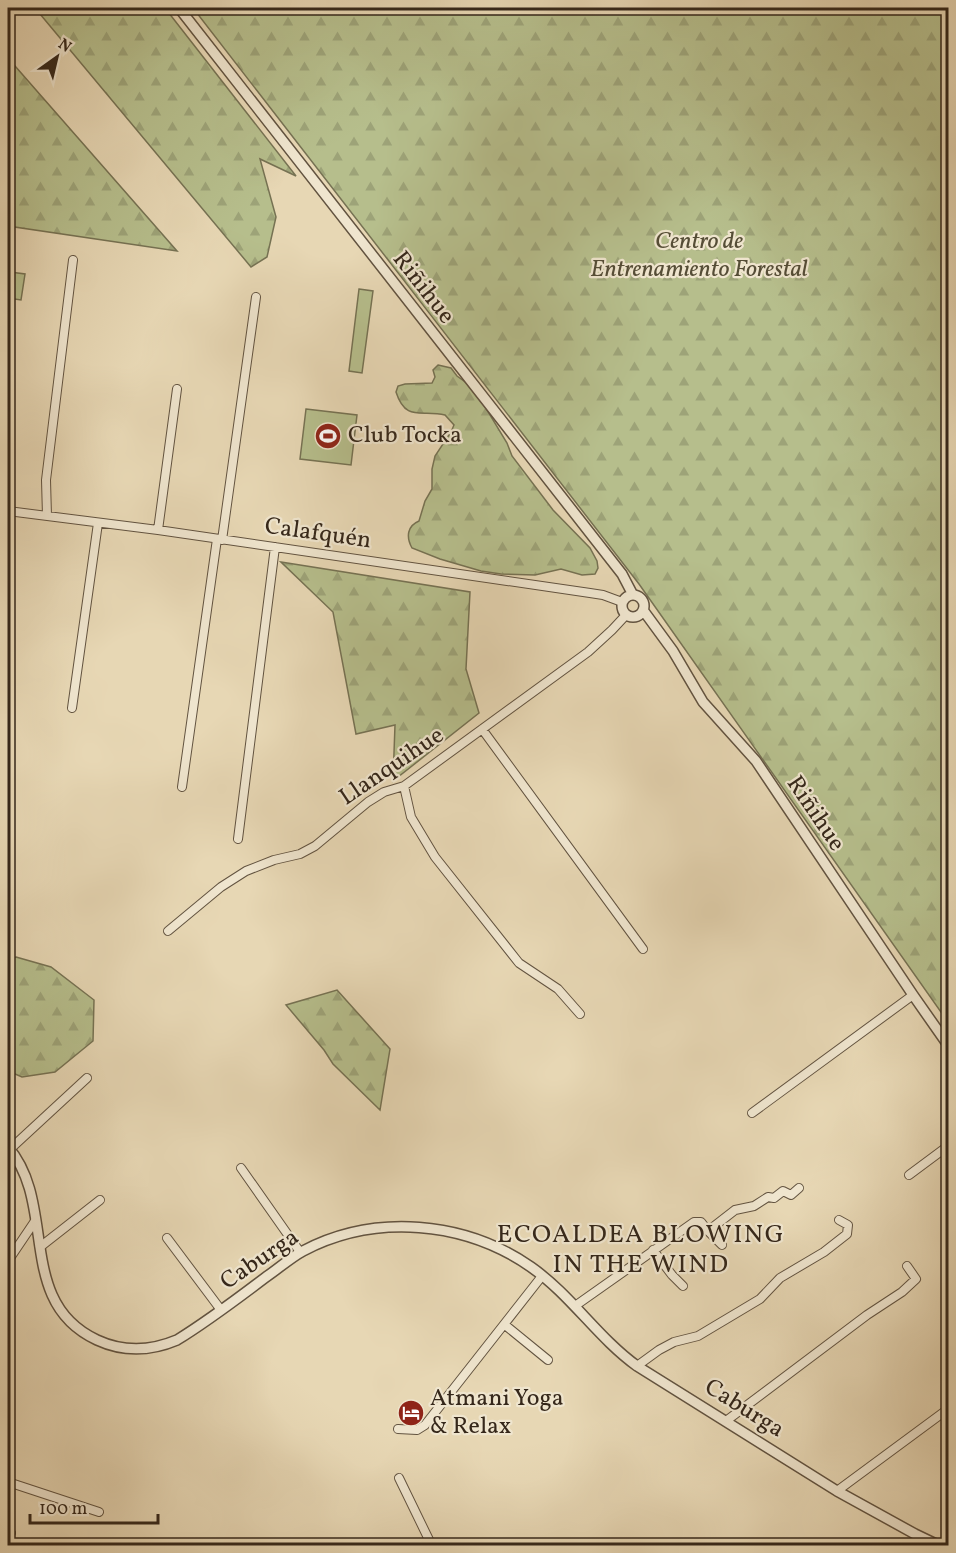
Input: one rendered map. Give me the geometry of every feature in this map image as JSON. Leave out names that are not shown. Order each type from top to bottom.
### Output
[{"type":"street","name":"Riñihue","points":[[179,8],[622,574],[633,595],[642,600],[643,610],[673,651],[703,702],[756,761],[912,995],[948,1045]]},
{"type":"street","points":[[47,516],[46,480],[73,260]]},
{"type":"street","points":[[182,787],[256,297]]},
{"type":"street","points":[[158,530],[177,389]]},
{"type":"street","name":"Calafquén","points":[[8,511],[158,530],[597,594],[622,602]]},
{"type":"street","points":[[72,708],[98,523]]},
{"type":"street","points":[[238,839],[275,547]]},
{"type":"street","points":[[633,595],[626,597],[622,602],[622,609],[626,615],[636,617],[643,610]]},
{"type":"street","name":"Llanquihue","points":[[168,931],[221,887],[246,871],[274,860],[300,855],[315,846],[368,802],[384,792],[404,786],[588,652],[626,615]]},
{"type":"street","points":[[482,729],[643,949]]},
{"type":"street","points":[[404,786],[411,817],[435,857],[519,963],[558,989],[580,1014]]},
{"type":"street","points":[[752,1113],[912,995]]},
{"type":"street","points":[[8,1149],[87,1078]]},
{"type":"street","points":[[909,1175],[948,1146]]},
{"type":"street","name":"Caburga","points":[[8,1149],[20,1164],[28,1180],[49,1291],[59,1309],[73,1325],[102,1342],[134,1349],[167,1344],[195,1329],[300,1252],[328,1240],[388,1227],[420,1227],[452,1232],[510,1254],[543,1276],[616,1349],[637,1366],[837,1491],[915,1534],[940,1545]]},
{"type":"street","points":[[240,1168],[300,1252]]},
{"type":"street","points":[[708,1231],[735,1210],[754,1206],[768,1197],[774,1198],[783,1191],[791,1195],[799,1188]]},
{"type":"street","points":[[40,1247],[100,1200]]},
{"type":"street","points":[[637,1366],[658,1350],[674,1342],[698,1336],[760,1299],[780,1278],[824,1252],[847,1234],[848,1225],[839,1220]]},
{"type":"street","points":[[8,1260],[35,1221]]},
{"type":"street","points":[[575,1306],[694,1222],[701,1222],[722,1245]]},
{"type":"street","points":[[167,1238],[221,1310]]},
{"type":"street","points":[[653,1250],[683,1286]]},
{"type":"street","points":[[726,1421],[867,1315],[902,1292],[916,1279],[907,1266]]},
{"type":"street","points":[[398,1429],[417,1430],[424,1425],[543,1276]]},
{"type":"street","points":[[505,1325],[548,1360]]},
{"type":"street","points":[[837,1491],[948,1409]]},
{"type":"street","points":[[399,1478],[432,1545]]},
{"type":"street","points":[[8,1482],[99,1512]]},
{"type":"green space","points":[[35,8],[165,8],[296,176],[260,159],[276,217],[267,257],[251,267]]},
{"type":"green space","name":"Centro de Entrenamiento Forestal","points":[[193,8],[948,8],[948,1022],[639,584]]},
{"type":"green space","points":[[8,58],[177,251],[8,226]]},
{"type":"green space","points":[[10,272],[25,274],[21,300],[8,298]]},
{"type":"green space","points":[[359,289],[373,291],[362,373],[349,371]]},
{"type":"green space","points":[[438,365],[451,368],[481,400],[507,443],[512,456],[553,510],[590,548],[597,561],[598,568],[595,574],[582,575],[561,569],[535,575],[501,574],[481,571],[412,548],[409,540],[410,529],[419,521],[425,501],[432,489],[432,469],[435,456],[454,425],[445,415],[410,411],[400,402],[396,392],[398,386],[405,384],[432,383],[435,377],[433,370]]},
{"type":"green space","points":[[306,409],[357,415],[351,465],[300,459]]},
{"type":"green space","points":[[281,562],[470,592],[466,669],[479,713],[393,781],[395,725],[356,734],[333,612]]},
{"type":"green space","points":[[16,957],[51,967],[94,1000],[93,1041],[55,1072],[22,1077],[8,1071],[8,960]]},
{"type":"green space","points":[[337,990],[390,1049],[380,1110],[333,1064],[286,1005]]},
{"type":"place","name":"Club Tocka","points":[[328,436]]},
{"type":"place","name":"Atmani Yoga & Relax","points":[[411,1413]]},
{"type":"district","name":"ECOALDEA BLOWING IN THE WIND","points":[[641,1250]]}]
